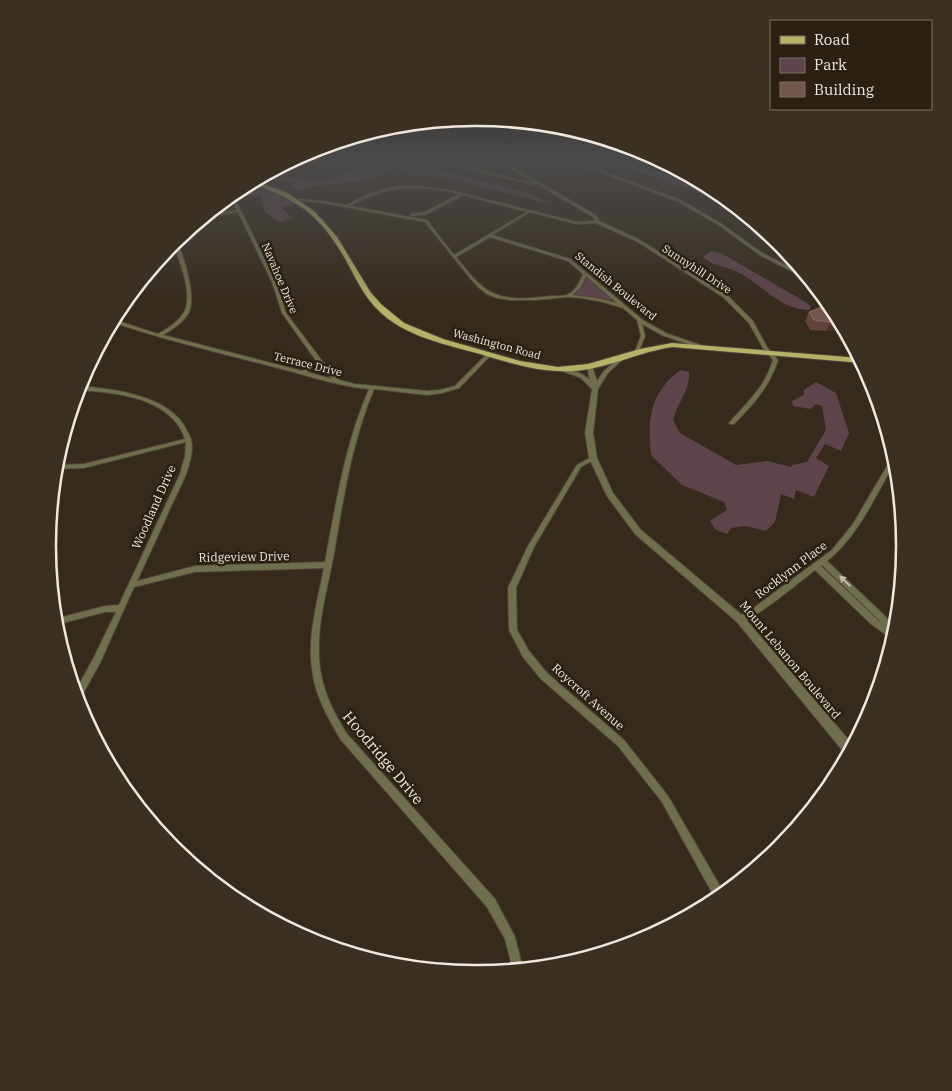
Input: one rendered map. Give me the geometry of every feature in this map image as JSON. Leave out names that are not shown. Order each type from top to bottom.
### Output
[{"type":"main road","name":"Washington Road","points":[[309,209],[317,216],[352,265],[369,296],[388,316],[422,335],[532,366],[559,369],[590,367],[621,358],[636,351],[665,345],[699,346],[852,360]]},
{"type":"street","points":[[365,209],[426,221],[480,286],[504,297],[541,300],[568,296],[591,298],[624,307]]},
{"type":"street","points":[[405,216],[426,213],[434,209]]},
{"type":"street","points":[[522,209],[577,223],[597,222],[595,216],[582,209]]},
{"type":"street","points":[[694,209],[721,225],[761,254],[793,270]]},
{"type":"street","points":[[217,214],[239,211]]},
{"type":"street","name":"Navahoe Drive","points":[[239,211],[274,282],[284,313],[320,362],[338,382]]},
{"type":"street","points":[[456,256],[530,211]]},
{"type":"street","points":[[426,213],[426,221]]},
{"type":"street","points":[[216,215],[230,216],[244,220]]},
{"type":"street","name":"Sunnyhill Drive","points":[[597,222],[639,241],[725,296],[751,322],[770,352]]},
{"type":"street","name":"Standish Boulevard","points":[[491,236],[564,257],[637,318],[659,332],[699,346]]},
{"type":"street","points":[[159,336],[180,321],[189,306],[188,289],[178,251]]},
{"type":"street","points":[[568,296],[580,286],[585,273]]},
{"type":"street","points":[[636,351],[643,333],[637,318]]},
{"type":"street","name":"Terrace Drive","points":[[120,323],[159,336],[372,389],[433,393],[446,391],[461,384],[489,354]]},
{"type":"street","points":[[732,423],[768,382],[776,360],[770,352]]},
{"type":"street","points":[[559,369],[584,377],[595,389],[606,372],[621,358]]},
{"type":"street","points":[[302,372],[320,362]]},
{"type":"street","name":"Mount Lebanon Boulevard","points":[[590,367],[595,389],[589,433],[592,458],[610,494],[638,532],[740,618],[845,745]]},
{"type":"street","points":[[64,467],[84,466],[188,440],[176,418],[161,408],[125,394],[87,389]]},
{"type":"street","name":"Hoodridge Drive","points":[[372,389],[352,438],[328,565],[315,656],[319,688],[329,714],[344,737],[491,903],[510,937],[516,963]]},
{"type":"street","name":"Woodland Drive","points":[[81,687],[132,585],[183,474],[188,455],[188,440]]},
{"type":"street","name":"Roycroft Avenue","points":[[592,458],[578,466],[531,546],[512,588],[513,630],[526,654],[544,676],[621,743],[665,799],[716,890]]},
{"type":"street","name":"Rocklynn Place","points":[[740,618],[754,612],[824,562],[840,546],[855,526],[888,466]]},
{"type":"street","points":[[824,562],[865,601],[888,628]]},
{"type":"street","name":"Ridgeview Drive","points":[[132,585],[195,569],[328,565]]},
{"type":"street","points":[[817,567],[887,630]]},
{"type":"street","points":[[857,605],[865,601]]},
{"type":"street","points":[[63,620],[105,609],[121,608]]},
{"type":"green space","points":[[264,209],[282,209],[293,218],[280,222],[265,212]]},
{"type":"green space","points":[[711,251],[721,253],[811,307],[809,310],[797,309],[787,305],[745,276],[710,262],[703,257]]},
{"type":"green space","points":[[587,276],[615,301],[571,295],[583,286]]},
{"type":"green space","points":[[680,370],[689,372],[689,378],[673,420],[680,433],[736,465],[767,461],[791,467],[792,465],[807,462],[826,430],[822,406],[816,404],[810,409],[793,406],[792,401],[804,395],[804,390],[816,382],[836,393],[849,433],[841,451],[825,444],[816,458],[829,466],[814,497],[796,490],[794,499],[781,494],[775,522],[766,531],[746,526],[731,528],[727,534],[716,530],[710,521],[727,510],[724,502],[682,485],[651,455],[650,429],[653,408],[662,388]]},
{"type":"building","points":[[821,307],[831,322],[814,320],[809,312]]}]
